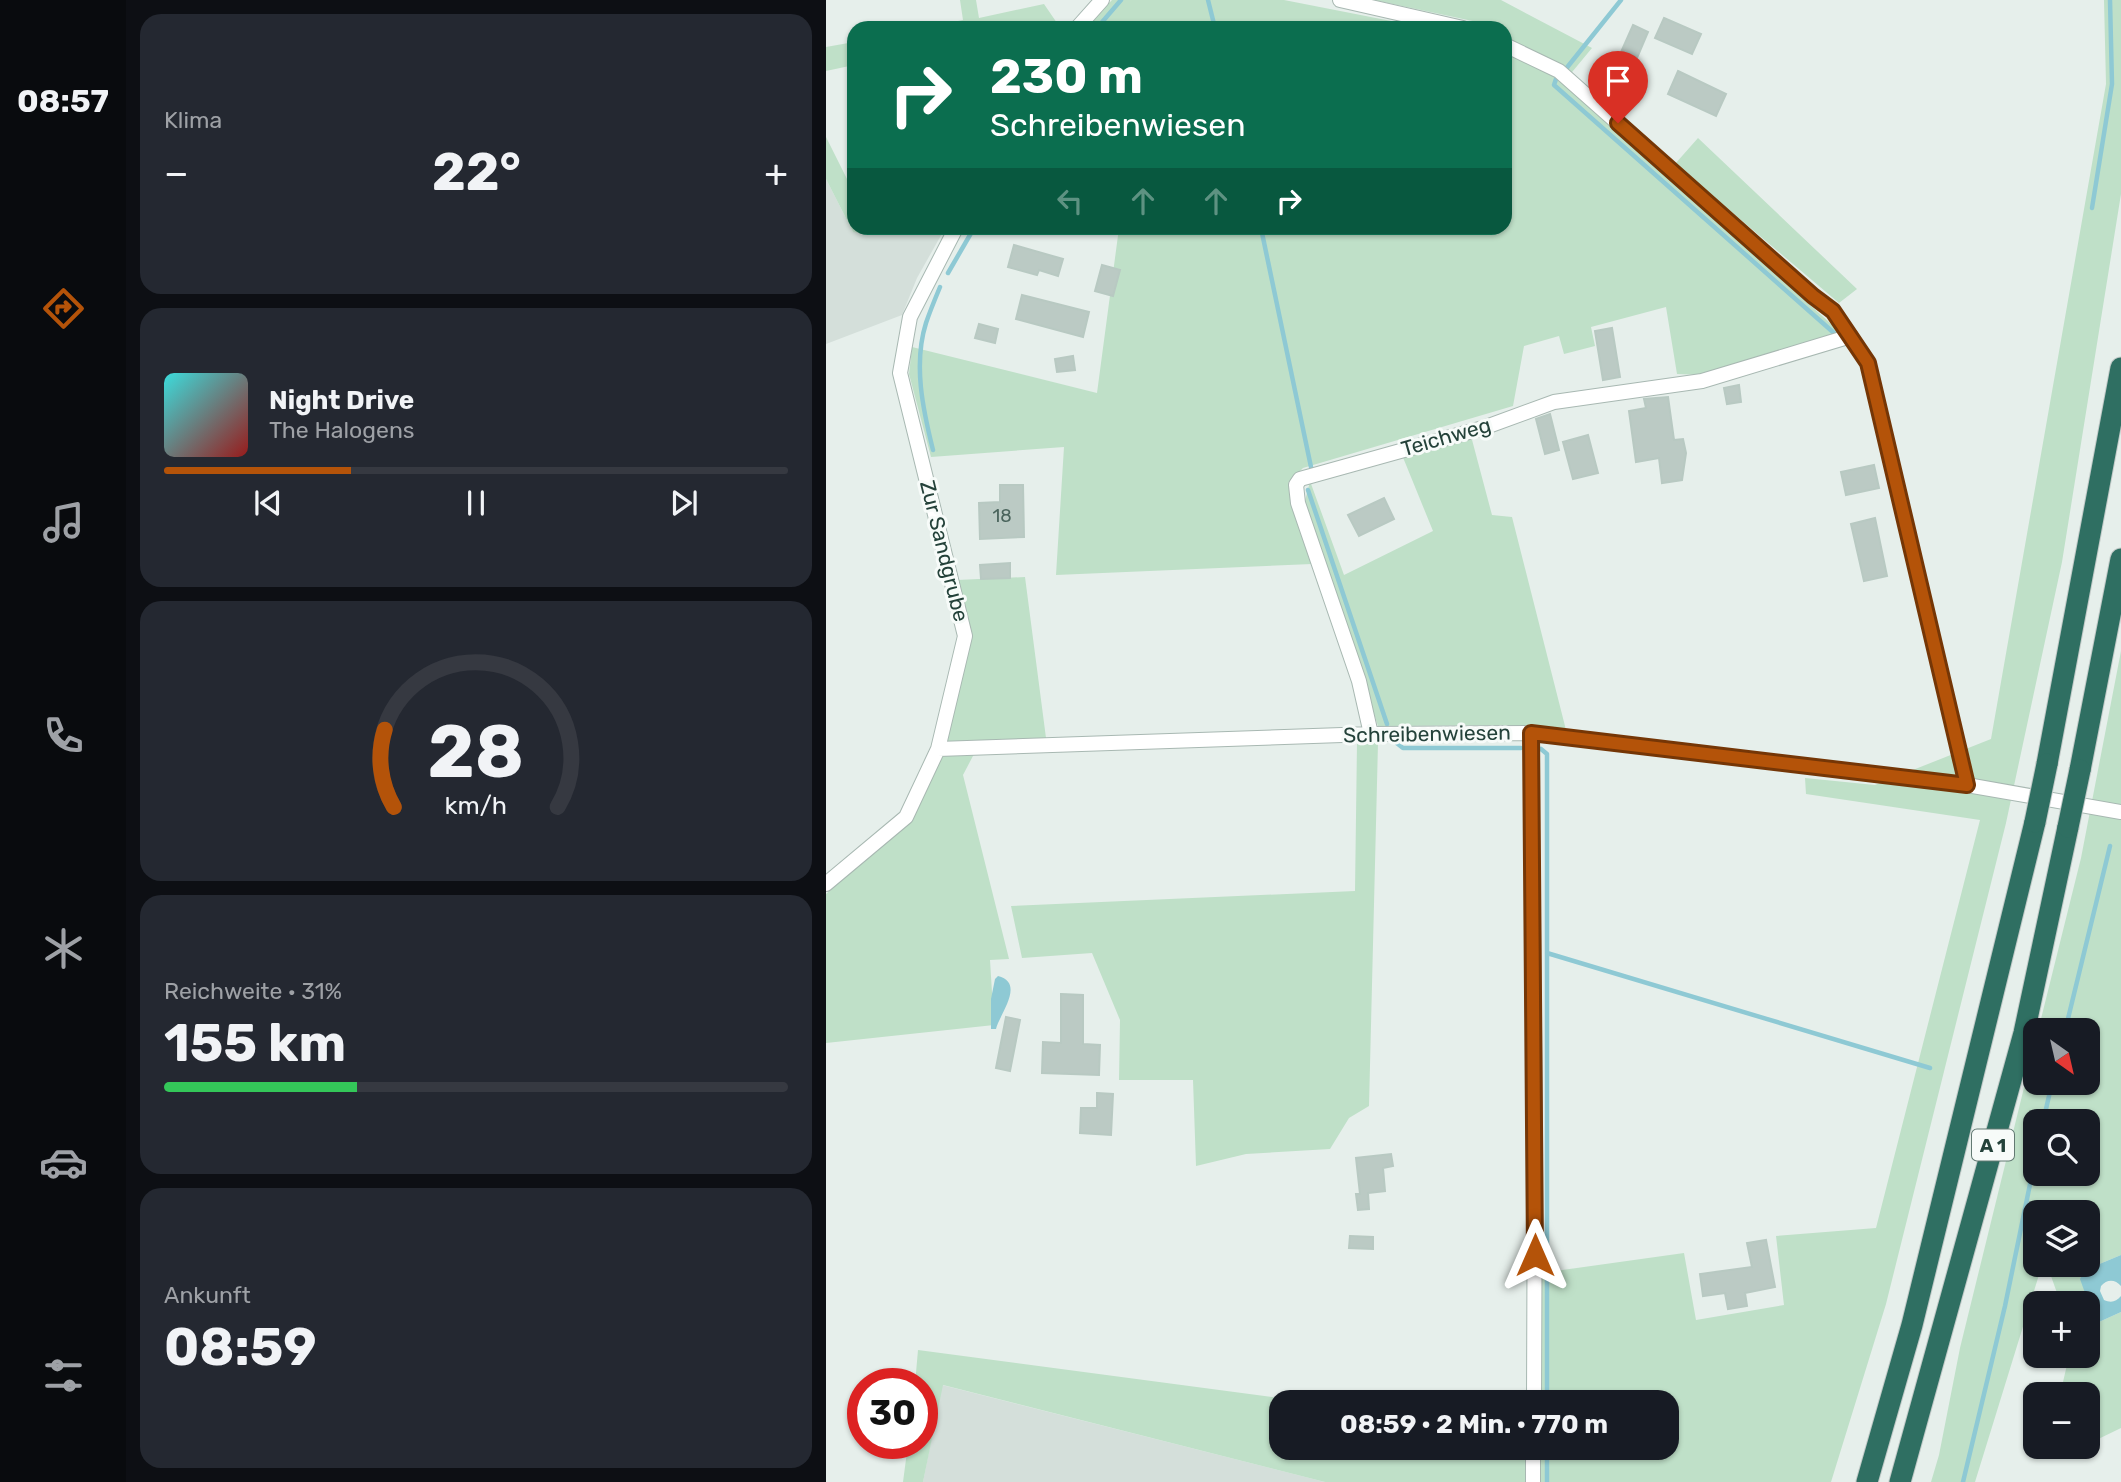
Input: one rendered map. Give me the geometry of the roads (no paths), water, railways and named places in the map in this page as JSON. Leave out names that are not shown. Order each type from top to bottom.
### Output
[{"type":"highway","name":"A 1","points":[[1867,1482],[1912,1325],[2035,822],[2121,368]]},
{"type":"highway","name":"A 1","points":[[1900,1482],[2024,1033],[2080,770],[2121,559]]},
{"type":"street","points":[[1083,21],[1102,0]]},
{"type":"street","points":[[1340,0],[1432,21]]},
{"type":"street","points":[[1512,48],[1559,71],[1833,311],[1868,363],[1967,785]]},
{"type":"street","name":"Zur Sandgrube","points":[[826,884],[906,817],[938,749],[965,636],[900,373],[910,317],[952,235]]},
{"type":"street","name":"Teichweg","points":[[1371,734],[1359,681],[1298,503],[1296,485],[1300,479],[1483,428],[1554,402],[1702,381],[1851,337]]},
{"type":"street","points":[[1531,733],[1535,1124],[1534,1390]]},
{"type":"street","name":"Schreibenwiesen","points":[[938,749],[1371,734],[1531,733],[1967,785],[2121,812]]},
{"type":"street","points":[[1533,1460],[1533,1482]]},
{"type":"water","points":[[998,976],[1010,985],[1009,1000],[996,1029],[991,1029],[991,999]]},
{"type":"water","points":[[2121,1255],[2121,1286],[2114,1281],[2108,1281],[2101,1286],[2100,1291],[2084,1291],[2081,1277],[2100,1277],[2100,1264]]},
{"type":"water","points":[[2100,1291],[2104,1300],[2111,1302],[2121,1296],[2121,1312],[2100,1322]]},
{"type":"waterway","points":[[1103,21],[1121,0]]},
{"type":"waterway","points":[[1208,0],[1213,21]]},
{"type":"waterway","points":[[1565,70],[1621,0]]},
{"type":"waterway","points":[[2092,208],[2112,84],[2110,0]]},
{"type":"waterway","points":[[1556,79],[1554,85],[1834,333]]},
{"type":"waterway","points":[[948,273],[970,235]]},
{"type":"waterway","points":[[1262,235],[1311,467]]},
{"type":"waterway","points":[[933,450],[923,403],[920,355],[926,323],[940,287]]},
{"type":"waterway","points":[[1308,490],[1387,724]]},
{"type":"waterway","points":[[1394,741],[1403,748],[1521,748]]},
{"type":"waterway","points":[[1541,749],[1547,754],[1547,1390]]},
{"type":"waterway","points":[[2068,1018],[2110,846]]},
{"type":"waterway","points":[[1547,953],[1930,1068]]},
{"type":"waterway","points":[[2046,1109],[2049,1096]]},
{"type":"waterway","points":[[1963,1482],[2005,1306],[2030,1186]]},
{"type":"waterway","points":[[1547,1460],[1547,1482]]}]
